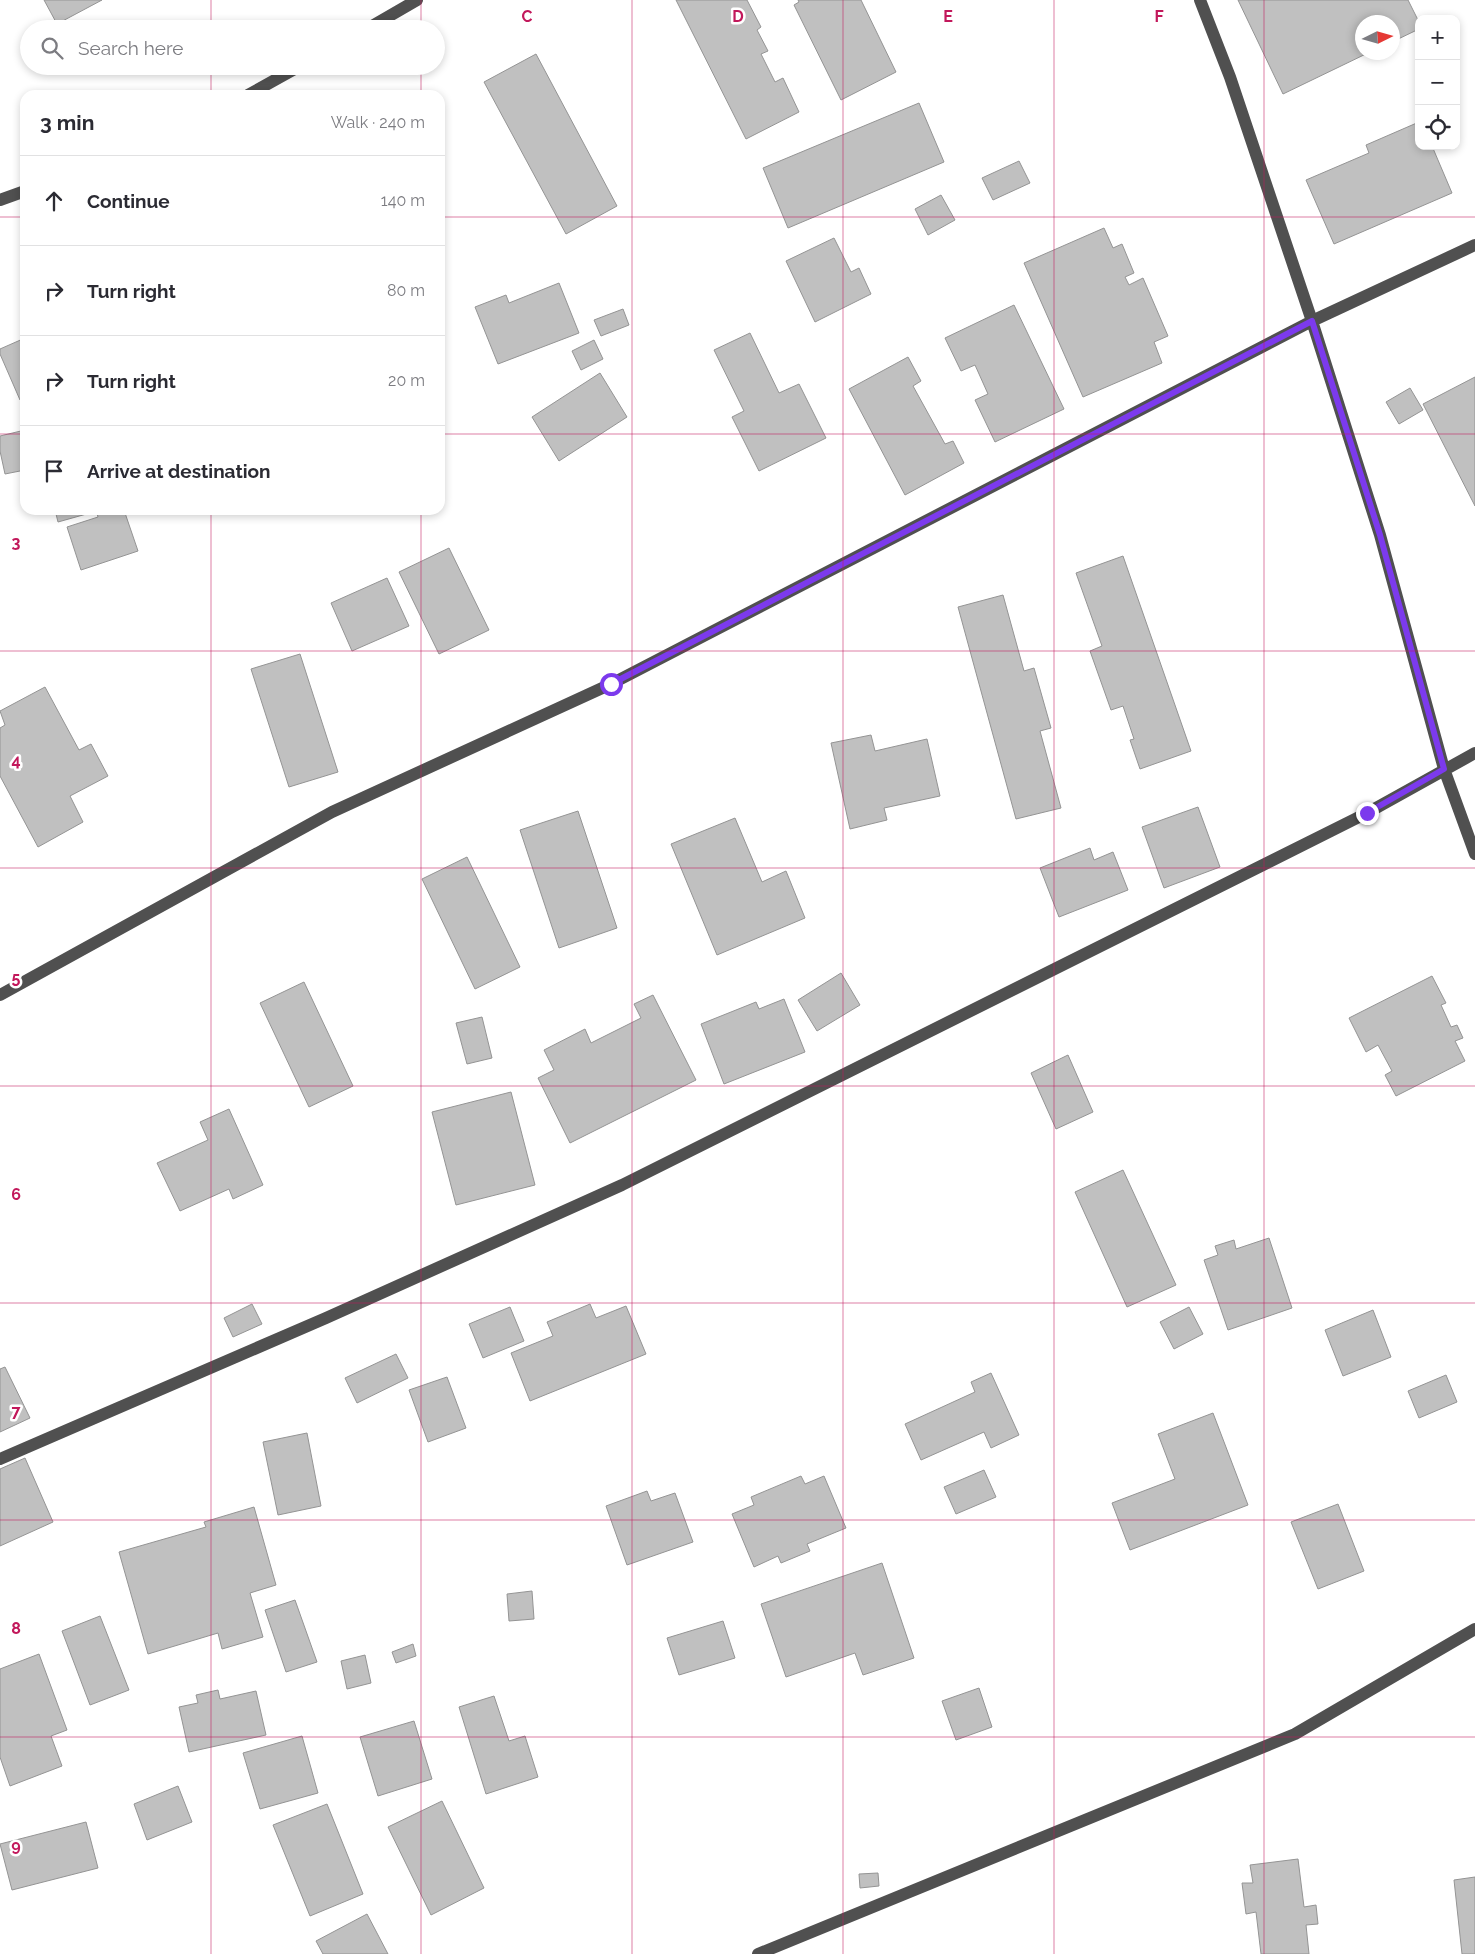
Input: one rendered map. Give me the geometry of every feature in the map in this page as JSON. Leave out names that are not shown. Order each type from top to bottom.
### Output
[{"type":"street","points":[[383,20],[418,0]]},
{"type":"street","points":[[1200,0],[1230,76],[1312,321],[1383,544],[1444,769],[1475,854]]},
{"type":"street","points":[[257,90],[284,75]]},
{"type":"street","points":[[0,200],[20,193]]},
{"type":"street","points":[[0,995],[332,812],[611,684],[1312,321],[1475,245]]},
{"type":"street","points":[[0,1459],[326,1318],[622,1185],[1367,813],[1475,753]]},
{"type":"street","points":[[758,1954],[1295,1734],[1475,1629]]},
{"type":"building","points":[[44,0],[102,0],[64,20],[55,20]]},
{"type":"building","points":[[676,0],[747,0],[761,27],[757,30],[768,51],[761,54],[775,82],[783,78],[799,112],[746,139]]},
{"type":"building","points":[[798,0],[861,0],[896,72],[841,100],[794,5],[799,2]]},
{"type":"building","points":[[1238,0],[1408,0],[1416,15],[1415,31],[1400,38],[1400,15],[1355,15],[1355,59],[1283,94]]},
{"type":"building","points":[[536,54],[617,206],[566,234],[484,82]]},
{"type":"building","points":[[919,103],[944,162],[788,228],[763,168]]},
{"type":"building","points":[[1415,124],[1415,150],[1434,150],[1452,193],[1334,244],[1306,180],[1369,153],[1366,145]]},
{"type":"building","points":[[1019,161],[1030,183],[993,200],[982,178]]},
{"type":"building","points":[[941,195],[955,220],[928,235],[915,209]]},
{"type":"building","points":[[1104,228],[1113,248],[1122,244],[1134,273],[1125,277],[1129,285],[1143,278],[1168,336],[1154,342],[1162,363],[1083,397],[1024,263]]},
{"type":"building","points":[[834,238],[851,272],[859,268],[871,294],[815,322],[786,261]]},
{"type":"building","points":[[559,283],[579,333],[498,364],[475,307],[506,295],[509,303]]},
{"type":"building","points":[[1014,305],[1064,409],[995,442],[975,400],[988,394],[975,365],[961,371],[945,338]]},
{"type":"building","points":[[623,309],[629,325],[601,336],[594,320]]},
{"type":"building","points":[[750,333],[779,393],[799,384],[826,438],[759,471],[732,417],[744,411],[714,350]]},
{"type":"building","points":[[20,340],[20,400],[0,354],[0,349]]},
{"type":"building","points":[[594,340],[603,359],[581,370],[572,351]]},
{"type":"building","points":[[908,357],[921,381],[913,386],[945,444],[953,441],[964,463],[905,495],[849,389]]},
{"type":"building","points":[[600,373],[627,417],[559,461],[532,417]]},
{"type":"building","points":[[1475,377],[1475,506],[1423,404]]},
{"type":"building","points":[[1410,388],[1423,410],[1399,424],[1386,402]]},
{"type":"building","points":[[20,431],[20,471],[5,474],[0,451],[0,436]]},
{"type":"building","points":[[56,515],[83,515],[58,522]]},
{"type":"building","points":[[97,515],[126,515],[138,551],[81,570],[67,527],[98,517]]},
{"type":"building","points":[[449,548],[489,630],[439,654],[399,572]]},
{"type":"building","points":[[1123,556],[1191,751],[1140,769],[1130,740],[1134,739],[1123,706],[1111,710],[1090,651],[1102,646],[1076,573]]},
{"type":"building","points":[[387,578],[409,626],[352,651],[331,603]]},
{"type":"building","points":[[1003,595],[1024,671],[1034,668],[1051,728],[1040,731],[1061,808],[1016,819],[958,607]]},
{"type":"building","points":[[300,654],[338,772],[289,787],[251,669]]},
{"type":"building","points":[[45,687],[79,750],[91,744],[108,776],[70,796],[83,822],[38,847],[0,776],[0,728],[5,725],[0,711]]},
{"type":"building","points":[[871,735],[875,751],[927,739],[940,796],[884,808],[887,820],[850,829],[831,743]]},
{"type":"building","points":[[1198,807],[1220,867],[1164,888],[1142,827]]},
{"type":"building","points":[[578,811],[617,928],[559,948],[520,830]]},
{"type":"building","points":[[735,818],[762,882],[786,871],[805,918],[717,955],[671,844]]},
{"type":"building","points":[[1090,848],[1094,860],[1113,852],[1128,890],[1059,917],[1040,868]]},
{"type":"building","points":[[467,857],[520,967],[475,989],[422,879]]},
{"type":"building","points":[[841,973],[860,1005],[817,1031],[798,1000]]},
{"type":"building","points":[[1432,976],[1446,1003],[1441,1005],[1451,1027],[1457,1025],[1463,1038],[1455,1041],[1465,1061],[1396,1096],[1385,1075],[1392,1071],[1378,1045],[1366,1052],[1349,1018]]},
{"type":"building","points":[[304,982],[353,1086],[309,1107],[260,1003]]},
{"type":"building","points":[[653,995],[696,1080],[570,1143],[538,1078],[554,1070],[544,1050],[585,1029],[591,1043],[641,1018],[634,1004]]},
{"type":"building","points":[[784,999],[805,1052],[724,1084],[701,1024],[756,1002],[759,1009]]},
{"type":"building","points":[[482,1017],[492,1058],[467,1064],[456,1023]]},
{"type":"building","points":[[1068,1055],[1093,1112],[1056,1129],[1031,1073]]},
{"type":"building","points":[[511,1092],[535,1185],[456,1205],[432,1112]]},
{"type":"building","points":[[229,1109],[263,1185],[233,1199],[229,1189],[180,1211],[157,1163],[208,1140],[200,1122]]},
{"type":"building","points":[[1123,1170],[1176,1285],[1127,1307],[1075,1192]]},
{"type":"building","points":[[1269,1238],[1292,1308],[1228,1330],[1204,1260],[1218,1255],[1215,1246],[1234,1240],[1236,1249]]},
{"type":"building","points":[[252,1304],[262,1324],[233,1337],[224,1318]]},
{"type":"building","points":[[590,1304],[596,1318],[626,1306],[646,1354],[530,1401],[511,1353],[553,1336],[547,1322]]},
{"type":"building","points":[[510,1307],[524,1341],[483,1358],[469,1324]]},
{"type":"building","points":[[1189,1307],[1203,1334],[1174,1349],[1160,1322]]},
{"type":"building","points":[[1373,1310],[1391,1357],[1343,1376],[1325,1330]]},
{"type":"building","points":[[396,1354],[408,1378],[357,1403],[345,1378]]},
{"type":"building","points":[[5,1367],[30,1418],[0,1432],[0,1369]]},
{"type":"building","points":[[991,1373],[1019,1435],[991,1448],[984,1432],[921,1460],[905,1424],[975,1392],[971,1382]]},
{"type":"building","points":[[1446,1375],[1457,1402],[1419,1418],[1408,1391]]},
{"type":"building","points":[[447,1377],[466,1428],[428,1442],[409,1390]]},
{"type":"building","points":[[1213,1413],[1248,1505],[1130,1550],[1112,1503],[1175,1479],[1158,1434]]},
{"type":"building","points":[[307,1433],[321,1506],[278,1515],[263,1442]]},
{"type":"building","points":[[25,1458],[53,1522],[0,1546],[0,1469]]},
{"type":"building","points":[[984,1470],[996,1497],[956,1514],[944,1487]]},
{"type":"building","points":[[801,1476],[805,1484],[824,1476],[846,1528],[807,1544],[810,1551],[781,1563],[778,1556],[754,1567],[732,1514],[754,1505],[751,1497]]},
{"type":"building","points":[[647,1491],[651,1501],[675,1493],[693,1542],[627,1565],[606,1506]]},
{"type":"building","points":[[1338,1504],[1364,1571],[1318,1589],[1291,1522]]},
{"type":"building","points":[[254,1507],[276,1585],[250,1593],[263,1637],[222,1649],[218,1633],[148,1654],[119,1552],[206,1527],[204,1522]]},
{"type":"building","points":[[882,1563],[914,1658],[863,1675],[855,1653],[786,1677],[761,1604]]},
{"type":"building","points":[[532,1591],[534,1619],[509,1621],[507,1594]]},
{"type":"building","points":[[295,1600],[317,1662],[286,1672],[265,1610]]},
{"type":"building","points":[[100,1616],[129,1690],[90,1705],[62,1631]]},
{"type":"building","points":[[723,1621],[735,1658],[679,1675],[667,1638]]},
{"type":"building","points":[[413,1644],[416,1656],[396,1663],[392,1652]]},
{"type":"building","points":[[39,1654],[67,1730],[51,1736],[62,1766],[10,1786],[0,1757],[0,1669]]},
{"type":"building","points":[[365,1655],[371,1683],[347,1689],[341,1661]]},
{"type":"building","points":[[979,1688],[992,1727],[956,1740],[942,1701]]},
{"type":"building","points":[[218,1690],[220,1699],[256,1691],[266,1735],[189,1752],[179,1707],[198,1703],[196,1695]]},
{"type":"building","points":[[494,1696],[509,1741],[525,1736],[538,1777],[486,1794],[459,1707]]},
{"type":"building","points":[[414,1721],[432,1779],[378,1796],[360,1737]]},
{"type":"building","points":[[302,1736],[318,1793],[260,1809],[243,1753]]},
{"type":"building","points":[[178,1786],[192,1822],[147,1840],[134,1804]]},
{"type":"building","points":[[442,1801],[484,1888],[431,1915],[388,1827]]},
{"type":"building","points":[[327,1804],[363,1894],[310,1916],[273,1825]]},
{"type":"building","points":[[86,1822],[98,1868],[12,1890],[0,1844]]},
{"type":"building","points":[[1298,1859],[1304,1907],[1316,1905],[1318,1924],[1306,1925],[1309,1954],[1261,1954],[1256,1912],[1246,1914],[1242,1883],[1253,1883],[1250,1865]]},
{"type":"building","points":[[878,1873],[879,1886],[860,1888],[859,1874]]},
{"type":"building","points":[[1475,1877],[1475,1954],[1462,1954],[1454,1880]]},
{"type":"building","points":[[367,1914],[388,1954],[323,1954],[316,1941]]},
{"type":"route","points":[[611,684],[1312,321],[1380,535],[1444,769],[1367,813]]}]
